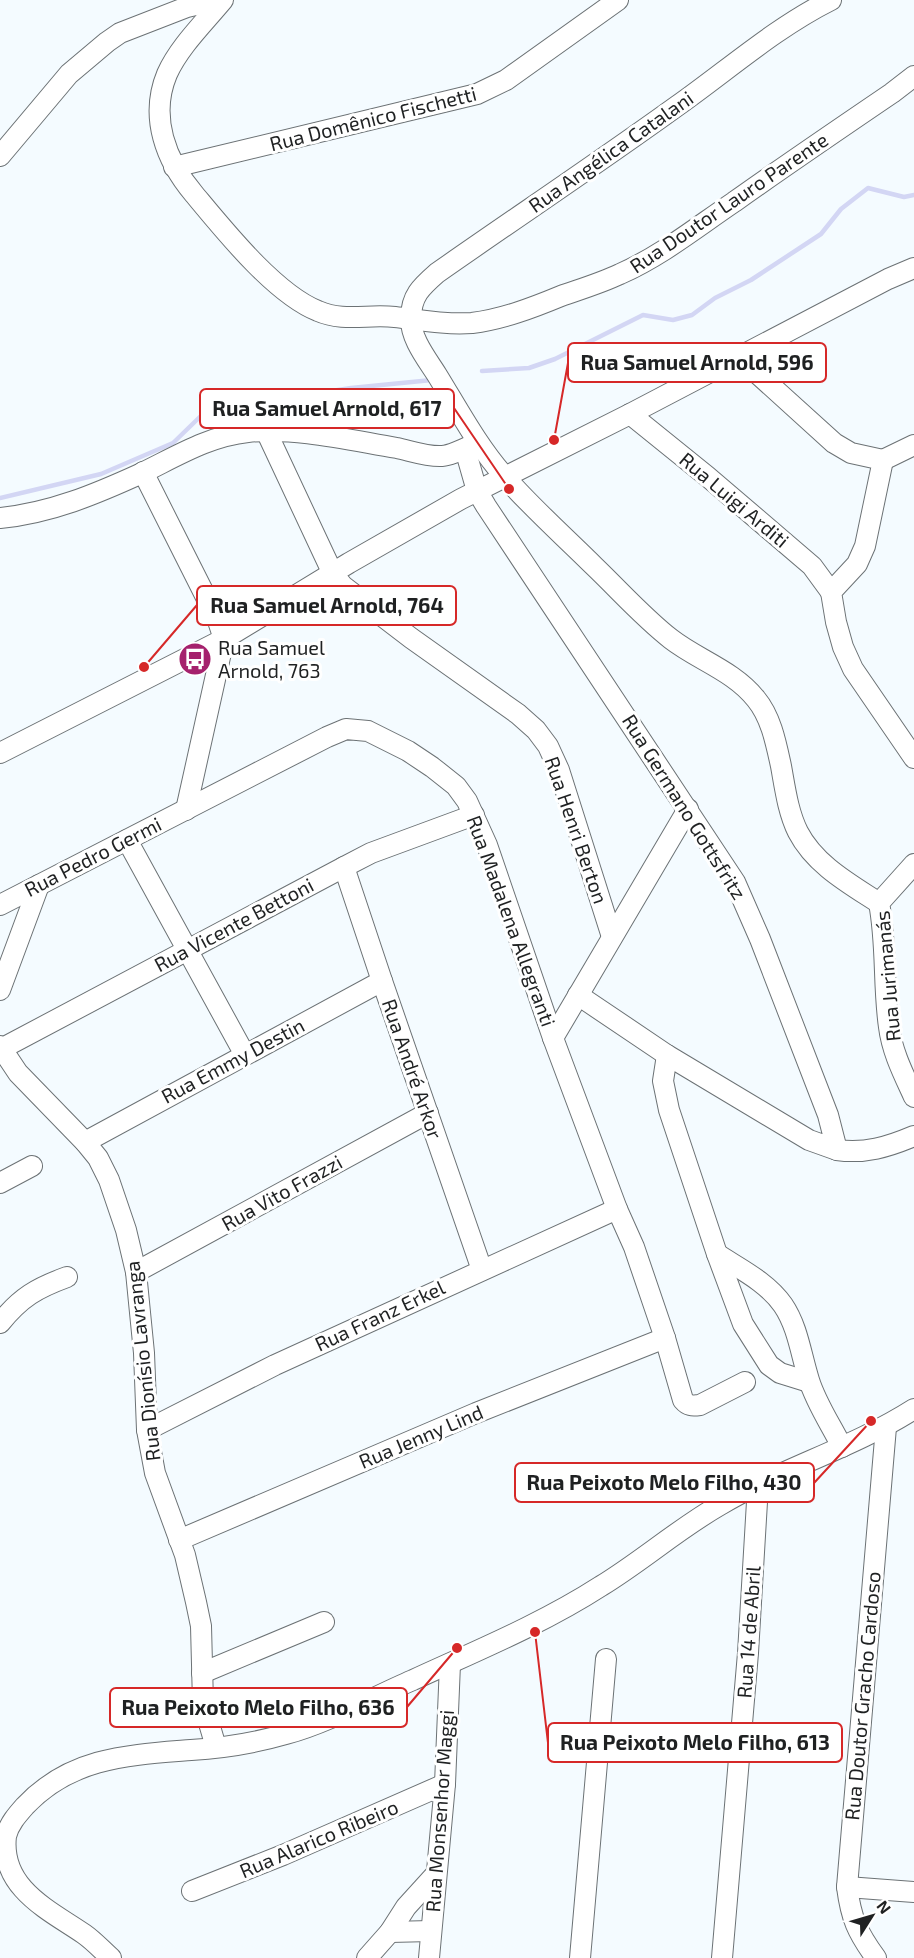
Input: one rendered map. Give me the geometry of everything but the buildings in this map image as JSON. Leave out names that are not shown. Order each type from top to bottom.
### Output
[{"type":"street","points":[[0,156],[69,74],[107,42],[120,33],[187,7],[217,0]]},
{"type":"street","name":"Rua Doutor Lauro Parente","points":[[223,0],[179,54],[167,73],[161,93],[160,123],[166,151],[174,167],[192,192],[250,258],[297,300],[317,311],[339,318],[393,317],[451,323],[488,321],[520,312],[621,274],[686,236],[914,76]]},
{"type":"street","name":"Rua Domênico Fischetti","points":[[174,167],[477,94],[506,80],[618,0]]},
{"type":"street","name":"Rua Angélica Catalani","points":[[410,320],[413,301],[419,288],[437,273],[642,130],[778,30],[804,13],[831,0]]},
{"type":"street","points":[[0,753],[225,639],[349,563],[477,491],[888,279],[914,268]]},
{"type":"street","points":[[410,320],[421,349],[472,445],[647,618],[672,640],[725,672],[749,690],[759,702],[776,743],[790,811],[799,833],[812,852],[830,870],[879,903]]},
{"type":"street","points":[[738,356],[834,443],[851,453],[883,460],[914,445]]},
{"type":"street","name":"Rua Luigi Arditi","points":[[630,414],[812,566],[831,592]]},
{"type":"street","points":[[266,431],[333,574]]},
{"type":"street","points":[[0,518],[62,507],[190,449],[215,439],[246,432],[301,433],[442,456],[472,445]]},
{"type":"street","name":"Rua Germano Gottsfritz","points":[[472,445],[477,491],[727,867],[749,911],[828,1115],[837,1150]]},
{"type":"street","points":[[883,460],[865,546],[857,564],[831,592],[840,639],[853,669],[914,758]]},
{"type":"street","points":[[143,472],[225,639],[186,810]]},
{"type":"street","name":"Rua Henri Berton","points":[[333,574],[343,586],[411,639],[518,714],[536,730],[548,746],[559,770],[612,937]]},
{"type":"street","name":"Rua Madalena Allegranti","points":[[186,810],[346,729],[368,732],[408,751],[456,786],[474,815],[505,893],[553,1038],[617,1209],[634,1247],[665,1338],[680,1393],[687,1405],[700,1405],[745,1382]]},
{"type":"street","points":[[553,1038],[688,809]]},
{"type":"street","name":"Rua Pedro Germi","points":[[0,905],[186,810]]},
{"type":"street","name":"Rua Vicente Bettoni","points":[[1,1047],[371,853],[474,815]]},
{"type":"street","points":[[127,840],[245,1055]]},
{"type":"street","name":"Rua Jurimanás","points":[[914,864],[879,903],[883,922],[889,1028],[894,1051],[914,1097]]},
{"type":"street","name":"Rua André Arkor","points":[[344,867],[482,1270]]},
{"type":"street","points":[[0,990],[39,885]]},
{"type":"street","name":"Rua Emmy Destin","points":[[85,1142],[382,981]]},
{"type":"street","points":[[578,995],[667,1055],[809,1140],[837,1150],[854,1153],[870,1151],[914,1136]]},
{"type":"street","name":"Rua Dionísio Lavranga","points":[[1,1047],[10,1063],[34,1091],[98,1158],[109,1180],[126,1230],[136,1272],[144,1353],[147,1430],[155,1473],[189,1570],[201,1626],[203,1703],[216,1747]]},
{"type":"street","points":[[667,1055],[663,1081],[665,1094],[717,1254],[743,1324],[769,1365],[780,1372],[809,1382]]},
{"type":"street","name":"Rua Vito Frazzi","points":[[136,1272],[428,1113]]},
{"type":"street","points":[[0,1183],[32,1166]]},
{"type":"street","name":"Rua Franz Erkel","points":[[147,1430],[275,1365],[617,1209]]},
{"type":"street","points":[[717,1254],[756,1278],[783,1306],[793,1324],[809,1382],[842,1447]]},
{"type":"street","points":[[0,1323],[19,1301],[35,1289],[67,1277]]},
{"type":"street","name":"Rua Jenny Lind","points":[[179,1540],[476,1413],[665,1338]]},
{"type":"street","points":[[111,1958],[87,1936],[21,1892],[10,1880],[4,1867],[2,1854],[8,1830],[16,1816],[34,1797],[58,1779],[81,1767],[114,1758],[256,1741],[288,1733],[332,1717],[564,1609],[722,1504],[758,1485],[886,1427],[914,1409]]},
{"type":"street","name":"Rua Doutor Gracho Cardoso","points":[[876,1958],[857,1929],[850,1912],[847,1887],[886,1427]]},
{"type":"street","name":"Rua 14 de Abril","points":[[722,1958],[748,1653],[758,1485]]},
{"type":"street","points":[[202,1673],[324,1622]]},
{"type":"street","points":[[580,1958],[606,1659]]},
{"type":"street","name":"Rua Monsenhor Maggi","points":[[429,1958],[445,1784],[450,1664]]},
{"type":"street","name":"Rua Alarico Ribeiro","points":[[192,1891],[283,1855],[445,1784]]},
{"type":"street","points":[[367,1958],[390,1932],[406,1907],[436,1874]]},
{"type":"street","points":[[847,1887],[914,1892]]},
{"type":"street","points":[[390,1932],[431,1931]]},
{"type":"waterway","points":[[482,371],[529,368],[555,359],[643,315],[673,320],[692,315],[715,298],[751,280],[821,234],[841,209],[868,188],[904,197],[914,195]]},
{"type":"waterway","points":[[0,498],[101,474],[173,443],[207,410],[351,388],[432,380]]},
{"type":"place","name":"Rua Samuel Arnold, 596","points":[[554,440]]},
{"type":"place","name":"Rua Samuel Arnold, 617","points":[[509,489]]},
{"type":"place","name":"Rua Samuel Arnold, 763","points":[[195,659]]},
{"type":"place","name":"Rua Samuel Arnold, 764","points":[[144,667]]},
{"type":"place","name":"Rua Peixoto Melo Filho, 430","points":[[871,1421]]},
{"type":"place","name":"Rua Peixoto Melo Filho, 613","points":[[535,1632]]},
{"type":"place","name":"Rua Peixoto Melo Filho, 636","points":[[457,1648]]}]
